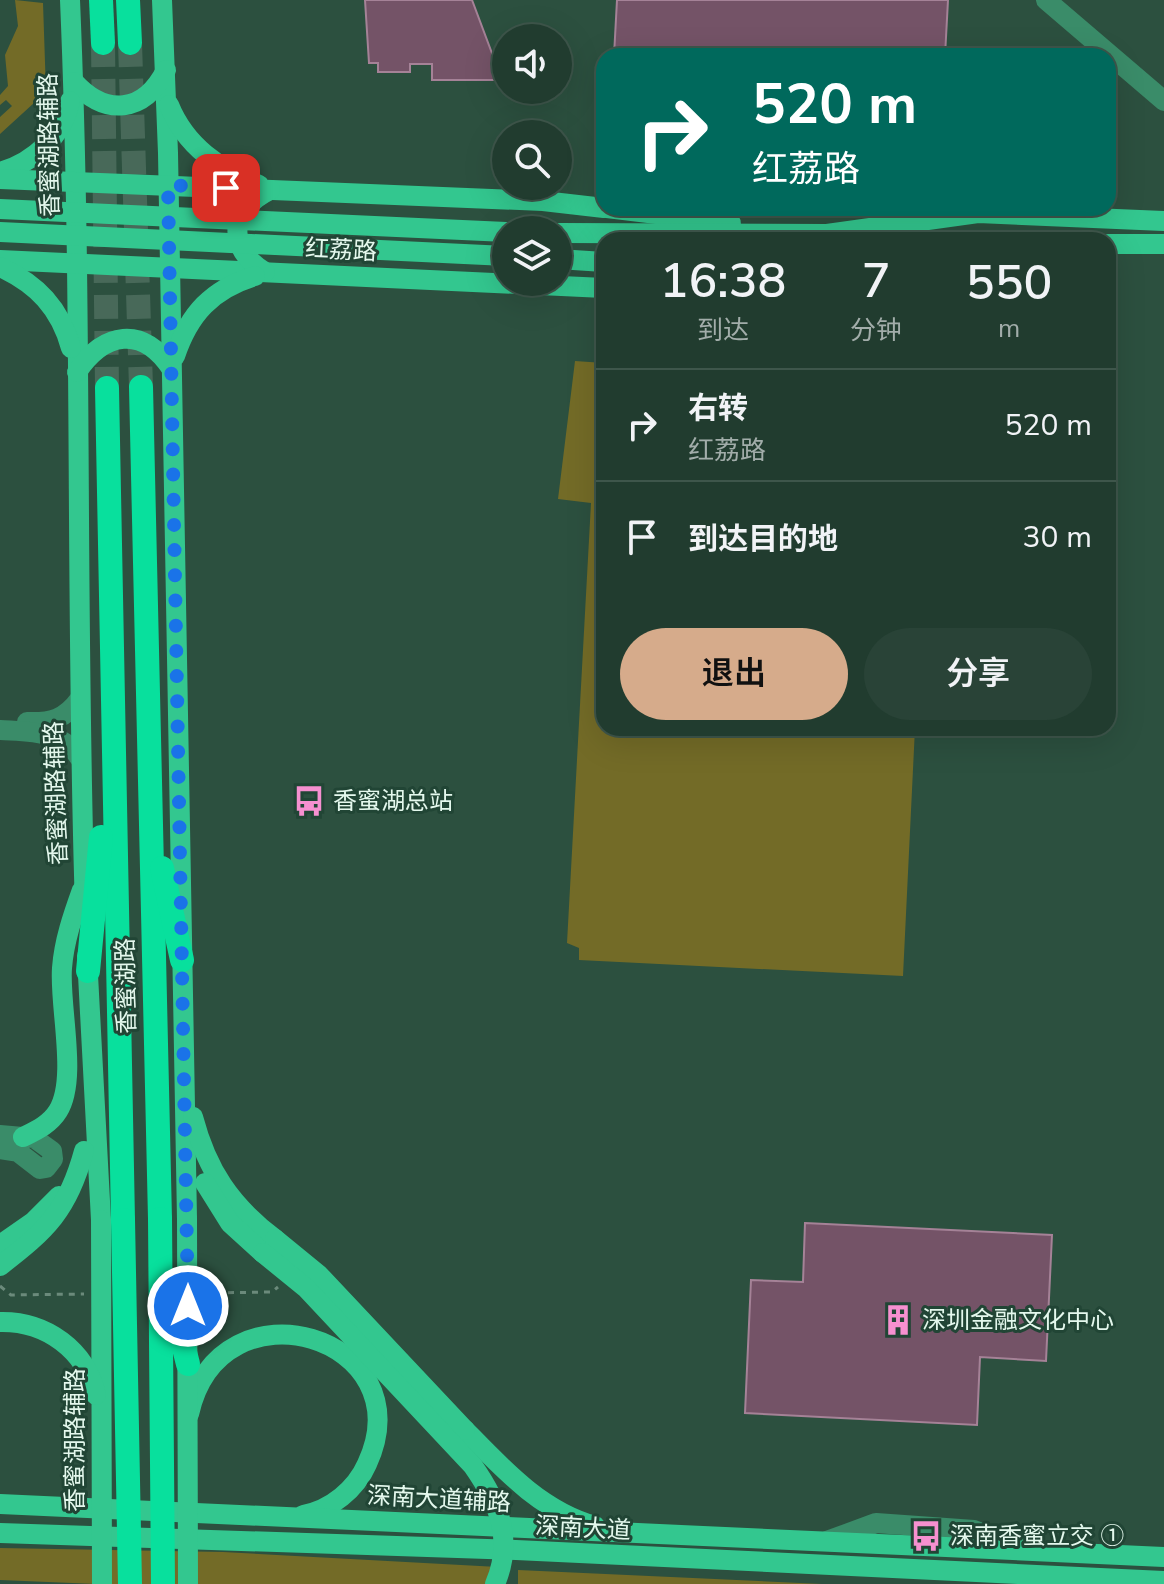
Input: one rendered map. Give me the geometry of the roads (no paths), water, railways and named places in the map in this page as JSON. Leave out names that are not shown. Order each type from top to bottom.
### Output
[{"type":"highway","points":[[101,0],[103,43]]},
{"type":"highway","points":[[128,0],[130,43]]},
{"type":"highway","name":"香蜜湖路","points":[[141,387],[160,1219],[163,1584]]},
{"type":"highway","name":"香蜜湖路","points":[[107,388],[112,739],[112,1220],[130,1584]]},
{"type":"highway","points":[[88,971],[112,739]]},
{"type":"highway","points":[[150,809],[182,960]]},
{"type":"highway","points":[[160,1254],[188,1364]]},
{"type":"main road","name":"香蜜湖路辅路","points":[[70,0],[77,182],[79,700],[88,971],[94,1080],[112,1220],[101,1415],[102,1584]]},
{"type":"main road","points":[[162,0],[167,100],[187,1219],[188,1584]]},
{"type":"main road","points":[[0,172],[28,161],[44,148],[64,120],[74,82],[97,101],[127,105],[150,94],[166,69]]},
{"type":"main road","points":[[167,100],[176,121],[200,151],[238,176],[270,190]]},
{"type":"main road","points":[[0,179],[543,201],[596,207]]},
{"type":"main road","points":[[265,272],[250,263],[241,251],[238,231],[242,212],[251,199],[270,190]]},
{"type":"main road","name":"红荔路","points":[[0,209],[492,231]]},
{"type":"main road","points":[[673,216],[810,232]]},
{"type":"main road","points":[[841,232],[956,216]]},
{"type":"main road","points":[[1048,216],[1164,221]]},
{"type":"main road","name":"红荔路","points":[[0,232],[492,255]]},
{"type":"main road","points":[[572,233],[596,233]]},
{"type":"main road","points":[[1116,244],[1164,244]]},
{"type":"main road","name":"红荔路","points":[[0,260],[596,288]]},
{"type":"main road","points":[[572,260],[596,261]]},
{"type":"main road","points":[[0,267],[24,280],[58,313],[77,372]]},
{"type":"main road","points":[[171,368],[181,338],[204,303],[219,290],[265,272]]},
{"type":"main road","points":[[77,372],[99,345],[125,338],[152,347],[171,368]]},
{"type":"main road","points":[[23,1137],[49,1122],[62,1102],[65,1078],[62,970],[69,927],[85,882]]},
{"type":"main road","points":[[184,1074],[196,1129],[212,1172],[239,1209],[269,1246],[473,1466],[488,1487],[505,1540],[495,1584]]},
{"type":"main road","points":[[0,1266],[39,1235],[60,1212],[84,1151],[94,1080]]},
{"type":"main road","points":[[185,1127],[216,1203],[237,1231],[319,1275],[508,1474],[557,1510],[579,1521],[638,1533]]},
{"type":"main road","points":[[0,1245],[55,1200],[84,1151]]},
{"type":"main road","points":[[0,1322],[33,1326],[72,1349],[85,1366],[101,1415]]},
{"type":"main road","points":[[188,1418],[193,1398],[209,1369],[236,1345],[254,1338],[291,1333],[332,1345],[361,1370],[370,1387],[377,1420],[368,1462],[340,1499],[325,1508],[288,1518]]},
{"type":"main road","name":"深南大道辅路","points":[[0,1504],[1164,1557]]},
{"type":"main road","name":"深南大道","points":[[0,1533],[516,1550],[1154,1581]]},
{"type":"main road","points":[[986,1548],[1154,1581]]},
{"type":"street","points":[[1046,0],[1102,48]]},
{"type":"street","points":[[1116,60],[1164,101]]},
{"type":"street","points":[[0,720],[53,721],[68,714],[79,700]]},
{"type":"street","points":[[0,730],[52,735],[75,750],[81,760]]},
{"type":"street","points":[[0,1135],[23,1137],[50,1147],[53,1159],[46,1168],[36,1168],[18,1152],[0,1149]]},
{"type":"street","points":[[827,1541],[876,1523],[974,1530],[1028,1551]]},
{"type":"tunnel","points":[[103,43],[107,388]]},
{"type":"tunnel","points":[[130,43],[141,387]]},
{"type":"place","name":"香蜜湖总站","points":[[309,801]]},
{"type":"place","name":"深圳金融文化中心","points":[[898,1320]]},
{"type":"place","name":"深南香蜜立交 ①","points":[[926,1536]]}]
